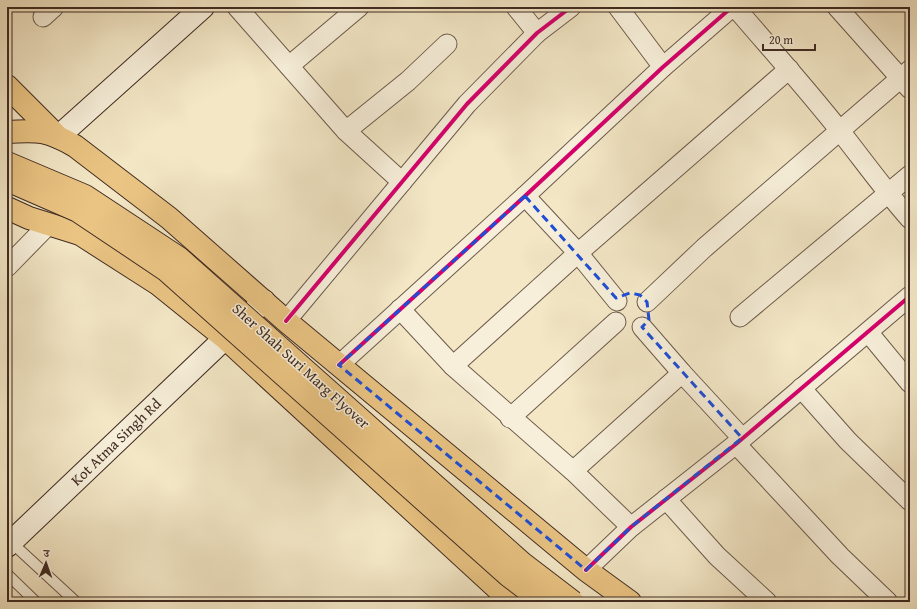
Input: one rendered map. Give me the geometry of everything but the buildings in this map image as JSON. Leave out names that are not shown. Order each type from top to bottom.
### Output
[{"type":"main road","points":[[58,137],[203,7]]},
{"type":"main road","points":[[7,86],[58,137]]},
{"type":"main road","points":[[7,132],[38,130],[58,137],[75,146],[169,218],[286,321],[586,570],[630,602]]},
{"type":"main road","name":"Sher Shah Suri Marg Flyover","points":[[7,163],[85,196],[179,258],[522,563],[573,602]]},
{"type":"main road","points":[[80,234],[102,230],[114,216],[119,199],[111,175]]},
{"type":"main road","name":"Sher Shah Suri Marg Flyover","points":[[7,180],[78,211],[166,270],[503,571],[542,602]]},
{"type":"main road","points":[[7,208],[29,218],[80,234],[116,255],[158,284],[225,338],[512,602]]},
{"type":"main road","name":"Kot Atma Singh Rd","points":[[9,544],[264,301]]},
{"type":"street","points":[[237,7],[346,131],[402,182]]},
{"type":"street","points":[[289,66],[359,7]]},
{"type":"street","points":[[516,7],[537,33]]},
{"type":"street","points":[[286,321],[467,104],[537,33],[571,7]]},
{"type":"street","points":[[618,7],[663,67]]},
{"type":"street","points":[[339,365],[525,196],[663,67],[733,7],[789,69],[841,132],[887,193],[910,219]]},
{"type":"street","points":[[647,302],[704,248],[841,132],[907,79],[837,7]]},
{"type":"street","points":[[346,131],[408,81],[447,44]]},
{"type":"street","points":[[453,366],[578,253],[789,69]]},
{"type":"street","points":[[740,317],[910,175]]},
{"type":"street","points":[[525,196],[578,253],[618,301]]},
{"type":"street","points":[[7,267],[49,224]]},
{"type":"street","points":[[630,293],[640,295],[647,302],[650,311],[648,320],[642,327],[633,331],[623,329],[616,322],[613,313],[618,301],[621,297],[630,293]]},
{"type":"street","points":[[586,570],[631,527],[739,441],[868,332],[908,302]]},
{"type":"street","points":[[400,309],[453,366],[510,418],[573,471],[631,527]]},
{"type":"street","points":[[510,418],[616,322]]},
{"type":"street","points":[[642,327],[840,556],[888,602]]},
{"type":"street","points":[[868,332],[910,383]]},
{"type":"street","points":[[573,471],[682,373]]},
{"type":"street","points":[[801,388],[848,441],[910,501]]},
{"type":"street","points":[[666,499],[717,556],[767,602]]},
{"type":"lane","points":[[9,544],[76,602]]},
{"type":"lane","points":[[7,574],[36,602]]},
{"type":"highlighted area","points":[[525,196],[616,298],[630,293],[640,295],[647,302],[649,320],[642,327],[742,438],[631,527],[586,570],[339,365]]},
{"type":"cycle path","points":[[286,321],[467,104],[537,33],[571,7]]},
{"type":"cycle path","points":[[339,365],[525,196],[663,67],[732,7]]},
{"type":"cycle path","points":[[586,570],[631,527],[736,444],[910,296]]}]
